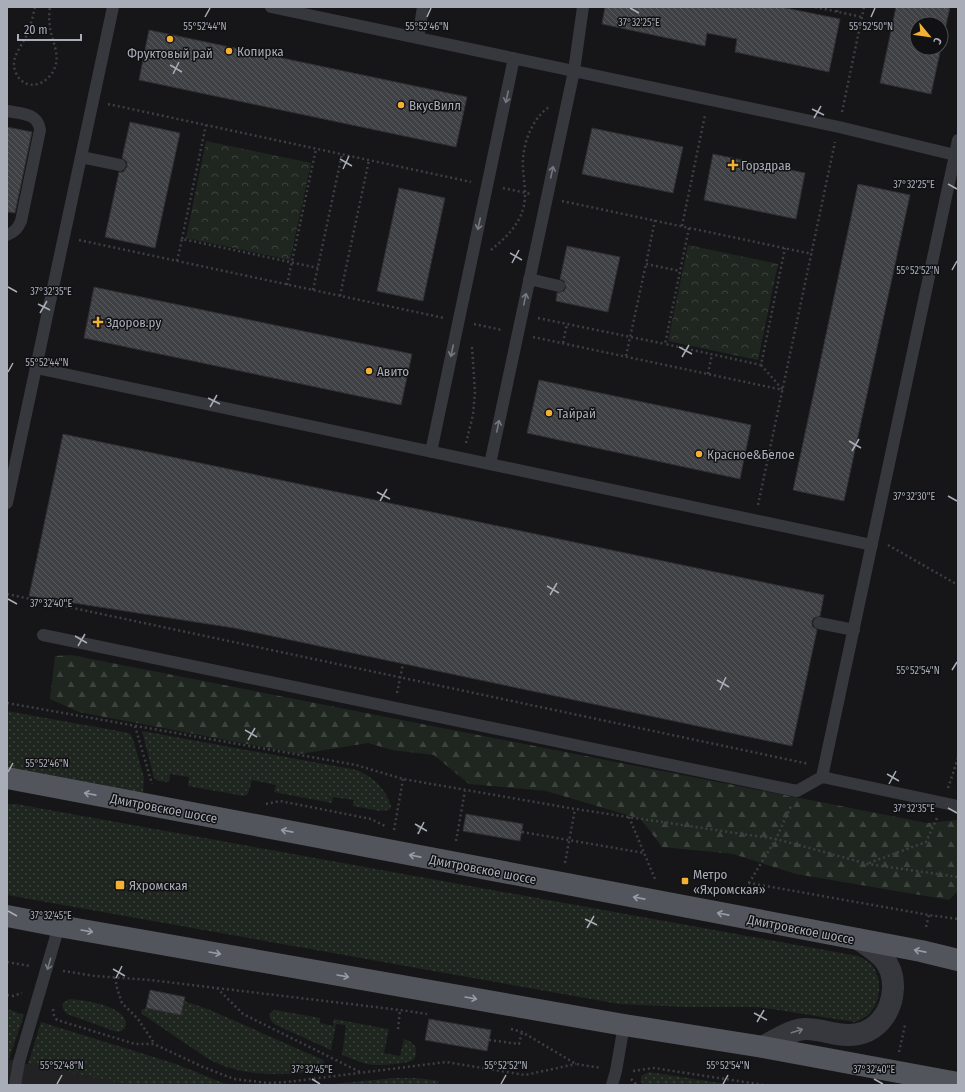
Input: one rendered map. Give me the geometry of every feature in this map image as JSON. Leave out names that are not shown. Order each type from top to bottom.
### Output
[{"type":"main road","name":"Дмитровское шоссе","points":[[7,778],[958,960]]},
{"type":"main road","points":[[7,916],[624,1025],[762,1047],[958,1083]]},
{"type":"street","points":[[762,1047],[780,1037],[804,1029],[849,1035],[862,1033],[880,1023],[887,1013],[893,997],[893,981],[890,968],[885,959],[873,949],[858,940]]},
{"type":"lane","points":[[7,503],[113,7]]},
{"type":"lane","points":[[271,7],[839,127],[956,155]]},
{"type":"lane","points":[[418,38],[423,7]]},
{"type":"lane","points":[[490,464],[574,71],[583,7]]},
{"type":"lane","points":[[431,452],[514,58]]},
{"type":"lane","points":[[7,110],[35,118],[39,123],[40,130],[21,221],[19,227],[7,235]]},
{"type":"lane","points":[[43,635],[797,791],[824,772],[958,140]]},
{"type":"lane","points":[[81,157],[120,166]]},
{"type":"lane","points":[[529,280],[559,286]]},
{"type":"lane","points":[[36,368],[755,521],[873,541]]},
{"type":"lane","points":[[819,623],[854,630]]},
{"type":"lane","points":[[824,772],[958,806]]},
{"type":"lane","points":[[16,1085],[19,1062],[60,926]]},
{"type":"lane","points":[[612,1085],[624,1025]]},
{"type":"path","points":[[35,7],[26,36],[15,55],[14,68],[19,78],[30,84],[36,85],[47,80],[55,67],[57,60],[50,29],[50,7]]},
{"type":"path","points":[[815,7],[862,17]]},
{"type":"path","points":[[837,12],[838,7]]},
{"type":"path","points":[[850,76],[864,7]]},
{"type":"path","points":[[487,254],[515,227],[523,210],[526,193],[523,160],[527,138],[535,121],[545,109],[568,98]]},
{"type":"path","points":[[682,226],[709,99]]},
{"type":"path","points":[[93,101],[812,254]]},
{"type":"path","points":[[177,261],[206,125]]},
{"type":"path","points":[[287,285],[316,148]]},
{"type":"path","points":[[313,290],[342,154]]},
{"type":"path","points":[[340,296],[369,160]]},
{"type":"path","points":[[755,521],[828,178]]},
{"type":"path","points":[[626,356],[655,220]]},
{"type":"path","points":[[665,344],[689,228]]},
{"type":"path","points":[[64,237],[783,390]]},
{"type":"path","points":[[182,239],[318,268]]},
{"type":"path","points":[[761,365],[785,248]]},
{"type":"path","points":[[646,264],[680,271]]},
{"type":"path","points":[[551,320],[761,365],[783,390]]},
{"type":"path","points":[[563,343],[567,324]]},
{"type":"path","points":[[708,374],[712,354]]},
{"type":"path","points":[[873,541],[958,585]]},
{"type":"path","points":[[7,594],[401,677],[824,772]]},
{"type":"path","points":[[397,695],[403,664]]},
{"type":"path","points":[[7,703],[356,765],[403,779],[465,791],[575,810],[776,839],[868,864],[958,877]]},
{"type":"path","points":[[135,726],[152,787]]},
{"type":"path","points":[[868,864],[926,842],[944,803],[958,758]]},
{"type":"path","points":[[265,804],[280,801],[371,819],[383,824],[394,832],[403,779]]},
{"type":"path","points":[[455,845],[465,791]]},
{"type":"path","points":[[733,893],[741,894],[749,883],[776,839],[797,791]]},
{"type":"path","points":[[565,866],[575,810]]},
{"type":"path","points":[[629,817],[656,881],[648,880]]},
{"type":"path","points":[[522,832],[644,853]]},
{"type":"path","points":[[749,883],[958,919]]},
{"type":"path","points":[[926,927],[929,915]]},
{"type":"path","points":[[7,962],[36,967]]},
{"type":"path","points":[[60,977],[62,971],[95,976],[150,980],[431,1015]]},
{"type":"path","points":[[115,977],[122,1003],[138,1020],[154,1044]]},
{"type":"path","points":[[217,988],[243,1014],[360,1073]]},
{"type":"path","points":[[54,1002],[52,1008],[54,1015],[58,1020],[135,1044],[154,1044],[203,1067],[234,1079],[268,1083],[287,1082],[446,1062],[525,1075],[576,1064],[607,1069]]},
{"type":"path","points":[[398,1029],[400,1010]]},
{"type":"path","points":[[507,1028],[522,1032],[576,1064]]},
{"type":"path","points":[[489,1040],[519,1044],[522,1032]]},
{"type":"path","points":[[630,1072],[654,1068],[764,1085]]},
{"type":"shaded area","points":[[7,1059],[28,1064],[129,1085],[7,1085]]},
{"type":"green space","points":[[206,141],[311,163],[290,260],[186,238]]},
{"type":"green space","points":[[688,245],[778,264],[758,360],[668,341]]},
{"type":"green space","points":[[71,655],[927,823],[958,820],[958,891],[949,900],[796,874],[733,854],[662,847],[641,819],[546,791],[469,784],[434,755],[392,750],[368,743],[300,754],[79,712],[50,699],[55,656]]},
{"type":"green space","points":[[7,711],[130,734],[133,739],[144,778],[143,794],[7,771]]},
{"type":"green space","points":[[142,731],[357,770],[374,780],[383,790],[391,807],[389,810],[380,811],[353,806],[354,800],[333,797],[332,803],[274,792],[276,785],[252,780],[248,794],[244,796],[188,786],[189,777],[170,774],[169,782],[158,781],[154,778]]},
{"type":"green space","points":[[7,804],[16,804],[858,956],[869,962],[874,967],[879,981],[878,995],[873,1009],[869,1014],[855,1022],[758,1007],[685,1007],[619,1004],[7,895]]},
{"type":"green space","points":[[69,999],[95,1003],[114,1009],[121,1014],[125,1020],[125,1028],[120,1032],[114,1031],[67,1014],[63,1009],[63,1003]]},
{"type":"green space","points":[[184,1001],[210,1010],[323,1060],[325,1068],[310,1072],[277,1074],[254,1073],[233,1069],[210,1060],[142,1014],[141,1010],[146,1008],[181,1015]]},
{"type":"green space","points":[[7,1009],[24,1015],[9,1059],[7,1059]]},
{"type":"green space","points":[[275,1010],[320,1018],[320,1023],[333,1026],[334,1019],[389,1029],[384,1053],[400,1056],[404,1039],[415,1046],[415,1056],[413,1060],[400,1063],[371,1065],[362,1063],[342,1055],[346,1025],[336,1024],[331,1050],[276,1025],[272,1022],[269,1016],[272,1011]]},
{"type":"green space","points":[[41,1022],[176,1064],[223,1083],[233,1085],[129,1085],[28,1064]]},
{"type":"green space","points":[[649,1072],[733,1085],[643,1085],[641,1076]]},
{"type":"green space","points":[[396,1078],[417,1078],[439,1081],[438,1085],[321,1085]]},
{"type":"building","points":[[605,7],[781,7],[840,19],[829,72],[735,52],[737,39],[707,33],[705,46],[602,24]]},
{"type":"building","points":[[896,7],[950,7],[948,16],[909,16],[909,56],[939,56],[931,94],[880,83]]},
{"type":"building","points":[[149,30],[467,97],[456,147],[139,80]]},
{"type":"building","points":[[130,122],[180,133],[155,248],[105,237],[119,172],[123,172],[127,167],[127,162],[122,158]]},
{"type":"building","points":[[7,127],[32,132],[15,213],[7,212]]},
{"type":"building","points":[[592,128],[683,147],[673,193],[582,174]]},
{"type":"building","points":[[713,154],[805,173],[796,219],[704,200]]},
{"type":"building","points":[[858,184],[910,195],[844,501],[793,490]]},
{"type":"building","points":[[399,188],[445,198],[423,301],[377,291]]},
{"type":"building","points":[[567,246],[620,257],[608,312],[556,301],[557,293],[564,291],[566,287],[564,281],[560,279]]},
{"type":"building","points":[[94,287],[412,354],[401,405],[84,338]]},
{"type":"building","points":[[539,380],[751,425],[740,479],[527,433]]},
{"type":"building","points":[[63,434],[824,595],[820,616],[814,618],[812,621],[812,626],[817,630],[792,746],[234,628],[29,596]]},
{"type":"building","points":[[466,814],[523,824],[520,841],[463,831]]},
{"type":"building","points":[[150,990],[185,997],[181,1015],[146,1008]]},
{"type":"building","points":[[429,1019],[491,1030],[487,1051],[425,1040]]},
{"type":"place","name":"Фруктовый рай","points":[[170,39]]},
{"type":"place","name":"Копирка","points":[[229,51]]},
{"type":"place","name":"ВкусВилл","points":[[401,105]]},
{"type":"place","name":"Горздрав","points":[[733,165]]},
{"type":"place","name":"Здоров.ру","points":[[98,322]]},
{"type":"place","name":"Авито","points":[[369,371]]},
{"type":"place","name":"Тайрай","points":[[549,413]]},
{"type":"place","name":"Красное&Белое","points":[[699,454]]},
{"type":"place","name":"Метро «Яхромская»","points":[[685,881]]},
{"type":"place","name":"Яхромская","points":[[120,885]]}]
